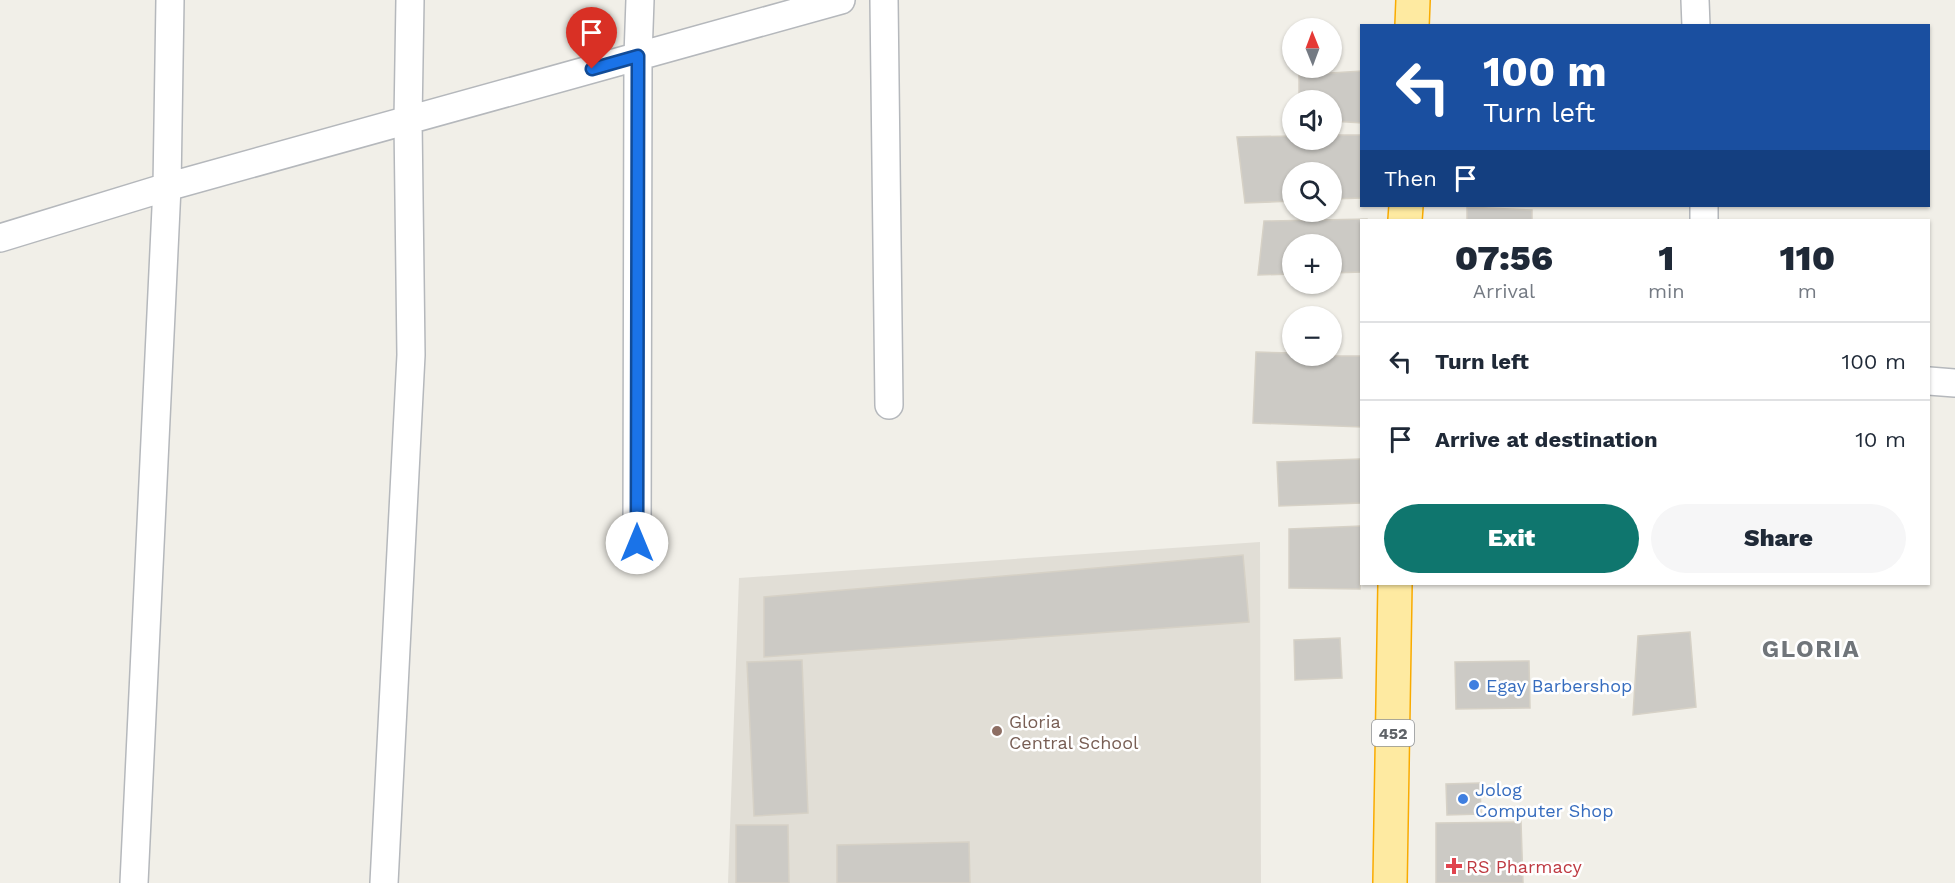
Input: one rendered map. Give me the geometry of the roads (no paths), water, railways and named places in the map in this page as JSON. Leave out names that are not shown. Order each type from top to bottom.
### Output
[{"type":"highway","points":[[1412,24],[1413,0]]},
{"type":"highway","name":"452","points":[[1390,883],[1395,585]]},
{"type":"street","points":[[134,883],[167,187],[170,0]]},
{"type":"street","points":[[384,883],[411,355],[408,120],[411,0]]},
{"type":"street","points":[[637,543],[640,0]]},
{"type":"street","points":[[0,238],[167,187],[841,0]]},
{"type":"street","points":[[884,0],[888,405]]},
{"type":"street","points":[[1695,0],[1696,24]]},
{"type":"street","points":[[1930,381],[1955,383]]},
{"type":"place","name":"Egay Barbershop","points":[[1474,685]]},
{"type":"place","name":"Gloria Central School","points":[[997,731]]},
{"type":"place","name":"Jolog Computer Shop","points":[[1463,799]]},
{"type":"place","name":"RS Pharmacy","points":[[1454,866]]},
{"type":"district","name":"GLORIA","points":[[1811,649]]}]
